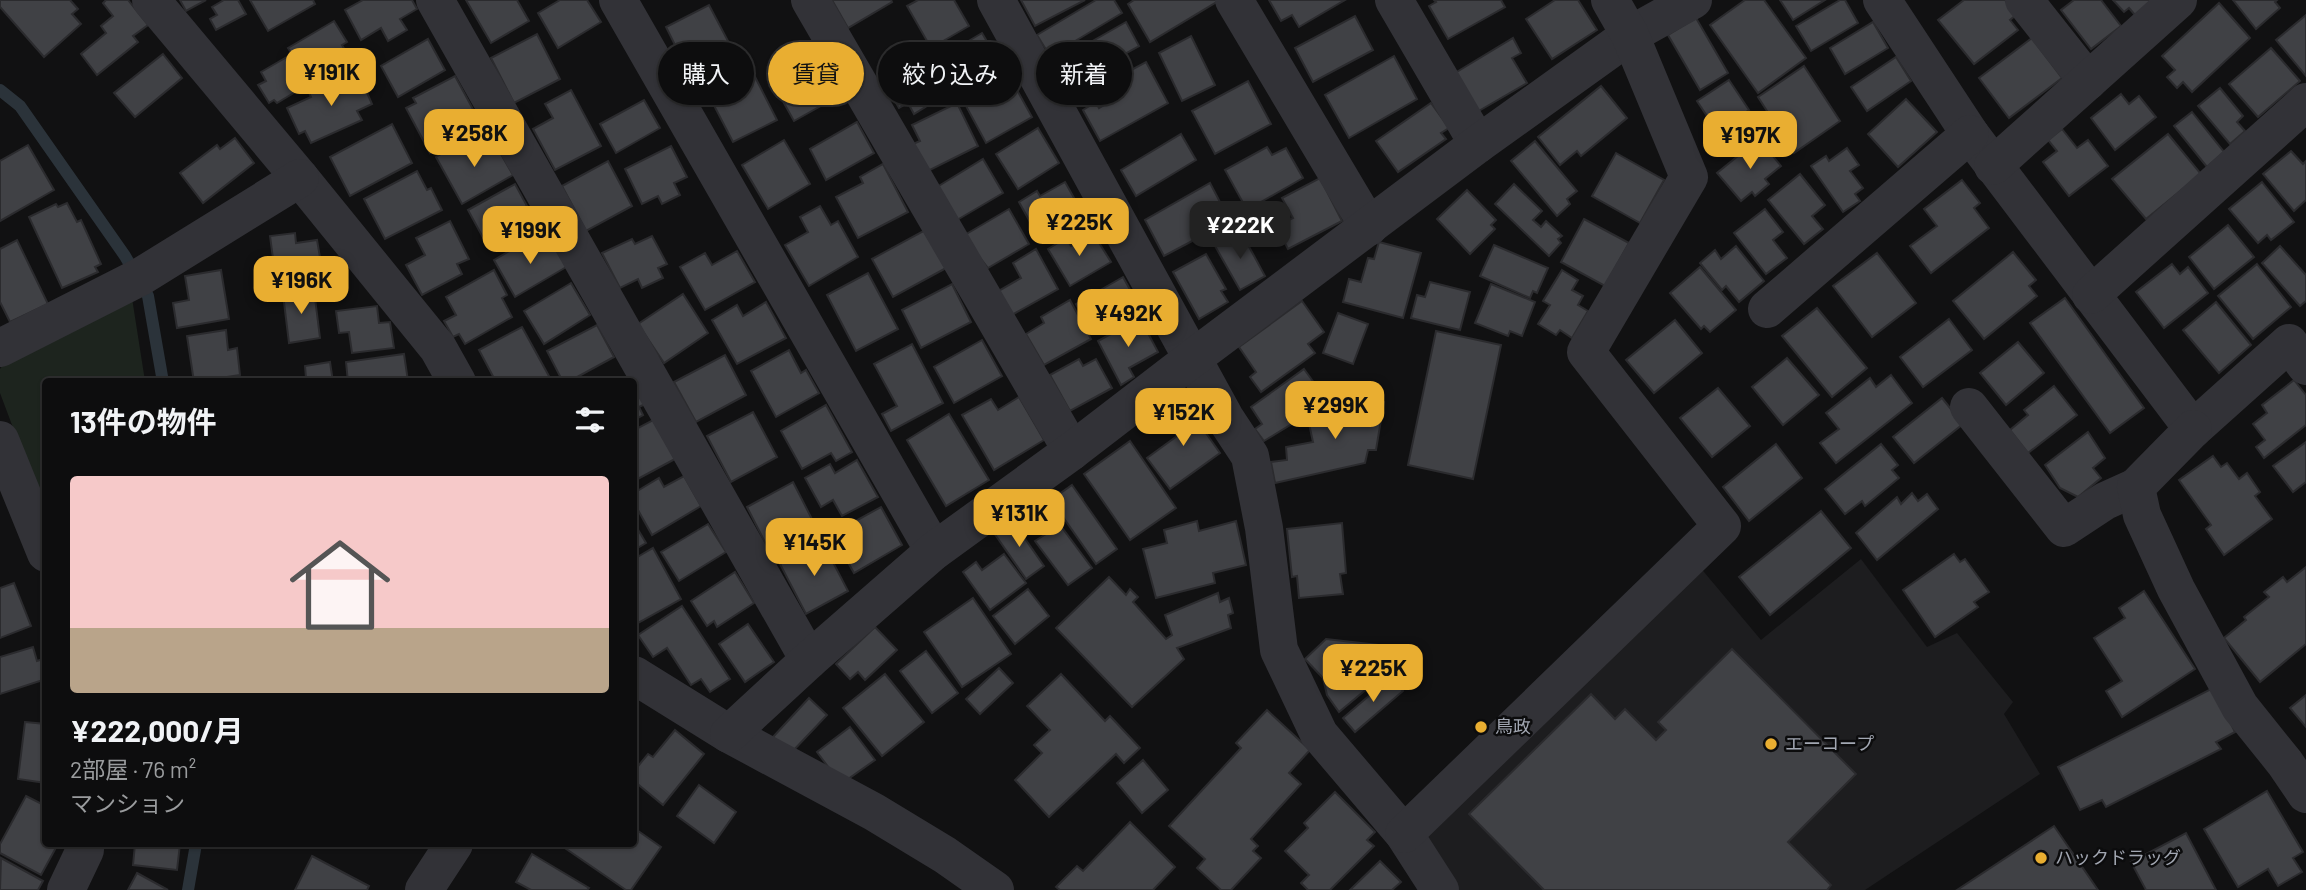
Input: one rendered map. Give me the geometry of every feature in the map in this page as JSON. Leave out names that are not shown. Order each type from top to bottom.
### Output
[{"type":"street","points":[[151,0],[438,348],[455,378]]},
{"type":"street","points":[[435,0],[809,660]]},
{"type":"street","points":[[618,0],[933,551]]},
{"type":"street","points":[[810,0],[1072,451]]},
{"type":"street","points":[[996,0],[1225,418],[1250,456],[1264,528],[1279,650],[1319,734],[1404,834],[1440,890]]},
{"type":"street","points":[[1234,0],[1369,227]]},
{"type":"street","points":[[1394,0],[1478,144]]},
{"type":"street","points":[[1404,834],[1722,526],[1586,352],[1689,177],[1630,35],[1610,0]]},
{"type":"street","points":[[729,734],[933,551],[1072,451],[1478,144],[1630,35],[1693,0]]},
{"type":"street","points":[[1882,0],[1993,166],[2193,429]]},
{"type":"street","points":[[2024,0],[2088,81]]},
{"type":"street","points":[[1993,166],[2178,0]]},
{"type":"street","points":[[2091,295],[2306,102]]},
{"type":"street","points":[[1767,309],[1970,134]]},
{"type":"street","points":[[0,348],[140,277],[300,178]]},
{"type":"street","points":[[1969,407],[2064,528],[2105,501],[2136,486],[2193,429],[2300,346]]},
{"type":"street","points":[[0,440],[42,543]]},
{"type":"street","points":[[2136,486],[2142,515],[2176,589],[2240,707],[2306,794]]},
{"type":"street","points":[[637,677],[729,734],[945,855],[995,890]]},
{"type":"street","points":[[66,890],[85,847]]},
{"type":"street","points":[[424,890],[452,847]]},
{"type":"shaded area","points":[[132,298],[145,378],[42,378],[42,505],[0,393],[0,369],[5,362]]},
{"type":"shaded area","name":"エーコープ","points":[[1861,559],[1927,647],[1957,633],[2013,702],[2004,714],[2040,774],[1865,890],[1452,890],[1426,837],[1699,566],[1761,640]]},
{"type":"building","points":[[0,0],[70,0],[78,9],[72,14],[81,24],[44,57],[0,7]]},
{"type":"building","points":[[106,0],[128,0],[148,25],[133,36],[138,42],[97,75],[81,54],[106,33],[101,26],[113,16],[103,3]]},
{"type":"building","points":[[180,0],[206,0],[186,11]]},
{"type":"building","points":[[224,0],[238,0],[246,14],[216,30],[210,19],[217,15],[212,7]]},
{"type":"building","points":[[250,0],[313,0],[315,4],[268,31]]},
{"type":"building","points":[[363,0],[412,0],[417,9],[400,19],[407,30],[388,41],[381,28],[361,40],[345,10]]},
{"type":"building","points":[[466,0],[517,0],[529,21],[491,43]]},
{"type":"building","points":[[560,0],[587,0],[601,22],[558,48],[538,13]]},
{"type":"building","points":[[832,0],[891,0],[892,2],[848,28]]},
{"type":"building","points":[[918,0],[954,0],[969,26],[941,42],[928,42],[907,6]]},
{"type":"building","points":[[1021,0],[1085,0],[1035,26]]},
{"type":"building","points":[[1096,0],[1114,0],[1122,13],[1073,42],[1041,42],[1037,35]]},
{"type":"building","points":[[1134,0],[1220,0],[1150,42],[1128,4]]},
{"type":"building","points":[[1269,0],[1345,0],[1299,27],[1292,15],[1281,21]]},
{"type":"building","points":[[1434,0],[1501,0],[1505,7],[1448,39],[1429,6],[1436,2]]},
{"type":"building","points":[[1555,0],[1578,0],[1597,30],[1552,59],[1526,19]]},
{"type":"building","points":[[1745,0],[1764,0],[1806,58],[1758,93],[1710,25]]},
{"type":"building","points":[[1780,0],[1825,0],[1793,20]]},
{"type":"building","points":[[1840,0],[1845,0],[1858,23],[1811,51],[1796,26]]},
{"type":"building","points":[[1964,0],[2005,0],[2016,15],[2010,20],[2018,30],[1974,64],[1938,20]]},
{"type":"building","points":[[2074,0],[2101,0],[2121,26],[2091,49],[2061,10]]},
{"type":"building","points":[[2113,0],[2153,0],[2135,15],[2129,8],[2124,12]]},
{"type":"building","points":[[2233,0],[2277,0],[2275,2],[2280,8],[2256,29]]},
{"type":"building","points":[[2219,3],[2250,38],[2192,92],[2183,82],[2177,88],[2167,77],[2175,70],[2162,56]]},
{"type":"building","points":[[709,5],[728,41],[674,42],[666,27]]},
{"type":"building","points":[[2306,15],[2306,76],[2276,40]]},
{"type":"building","points":[[1355,16],[1373,50],[1313,82],[1295,48]]},
{"type":"building","points":[[1696,18],[1728,73],[1700,90],[1668,35]]},
{"type":"building","points":[[334,21],[347,42],[342,45],[350,59],[277,103],[274,100],[269,103],[258,85],[266,81],[261,72],[292,54],[288,48]]},
{"type":"building","points":[[1126,22],[1139,46],[1132,50],[1132,42],[1091,42]]},
{"type":"building","points":[[1873,22],[1888,48],[1845,74],[1830,48]]},
{"type":"building","points":[[982,33],[987,42],[967,42]]},
{"type":"building","points":[[537,34],[560,79],[514,103],[491,58]]},
{"type":"building","points":[[1191,36],[1215,85],[1182,101],[1159,53]]},
{"type":"building","points":[[1513,38],[1521,53],[1512,58],[1527,83],[1477,112],[1455,73]]},
{"type":"building","points":[[2032,38],[2062,78],[2009,118],[1979,78]]},
{"type":"building","points":[[428,39],[445,70],[398,97],[381,66]]},
{"type":"building","points":[[2271,48],[2300,81],[2258,117],[2229,84]]},
{"type":"building","points":[[163,54],[182,78],[135,117],[114,93]]},
{"type":"building","points":[[1394,56],[1417,99],[1349,138],[1325,95]]},
{"type":"building","points":[[1896,57],[1911,81],[1867,111],[1851,87]]},
{"type":"building","points":[[1146,62],[1168,103],[1100,141],[1083,110],[1091,105],[1098,105],[1099,108],[1104,105],[1132,105],[1132,70]]},
{"type":"building","points":[[1804,66],[1840,121],[1794,153],[1758,97]]},
{"type":"building","points":[[358,72],[372,104],[357,111],[362,120],[311,143],[305,131],[299,134],[287,108],[311,97],[308,90],[328,80],[330,85]]},
{"type":"building","points":[[754,75],[777,120],[733,142],[714,105],[754,105]]},
{"type":"building","points":[[455,76],[481,124],[430,153],[406,108],[416,103],[413,98]]},
{"type":"building","points":[[1729,80],[1749,110],[1717,131],[1697,101]]},
{"type":"building","points":[[1248,81],[1271,124],[1215,154],[1192,111]]},
{"type":"building","points":[[1601,86],[1627,118],[1581,156],[1577,151],[1560,165],[1538,137]]},
{"type":"building","points":[[2220,88],[2243,116],[2237,122],[2245,131],[2230,144],[2198,106]]},
{"type":"building","points":[[571,90],[601,146],[555,170],[533,129],[553,118],[545,104]]},
{"type":"building","points":[[2121,94],[2129,104],[2139,96],[2156,117],[2115,150],[2091,118]]},
{"type":"building","points":[[1022,99],[1032,117],[986,143],[966,106],[1022,105]]},
{"type":"building","points":[[1906,99],[1937,132],[1898,167],[1868,134]]},
{"type":"building","points":[[644,100],[660,128],[616,153],[600,124]]},
{"type":"building","points":[[1431,103],[1449,128],[1441,133],[1446,139],[1398,172],[1376,141]]},
{"type":"building","points":[[785,105],[822,105],[794,121]]},
{"type":"building","points":[[909,105],[929,105],[914,114]]},
{"type":"building","points":[[958,105],[978,146],[926,172],[913,144],[920,141],[912,125]]},
{"type":"building","points":[[2192,112],[2224,152],[2207,167],[2174,126]]},
{"type":"building","points":[[857,122],[874,153],[826,180],[810,149]]},
{"type":"building","points":[[392,124],[412,163],[350,196],[330,157]]},
{"type":"building","points":[[1038,128],[1059,163],[1018,189],[996,154]]},
{"type":"building","points":[[2062,129],[2077,148],[2088,140],[2108,166],[2069,196],[2043,162],[2057,151],[2048,140]]},
{"type":"building","points":[[1181,134],[1196,160],[1136,196],[1121,170]]},
{"type":"building","points":[[2168,134],[2201,174],[2146,219],[2112,179]]},
{"type":"building","points":[[235,138],[254,163],[203,203],[180,173],[217,145],[220,149]]},
{"type":"building","points":[[466,139],[471,148],[482,141],[485,147],[494,142],[513,175],[462,204],[436,157]]},
{"type":"building","points":[[1759,139],[1781,166],[1765,179],[1769,184],[1755,196],[1752,192],[1741,201],[1717,173]]},
{"type":"building","points":[[784,140],[810,184],[768,209],[742,165]]},
{"type":"building","points":[[1535,141],[1577,191],[1567,199],[1570,204],[1557,216],[1511,161]]},
{"type":"building","points":[[28,145],[54,190],[0,221],[0,161]]},
{"type":"building","points":[[671,146],[687,177],[674,183],[680,195],[662,204],[658,196],[642,204],[625,169]]},
{"type":"building","points":[[1267,147],[1272,155],[1286,148],[1303,178],[1247,210],[1225,170]]},
{"type":"building","points":[[1847,148],[1859,165],[1850,171],[1863,188],[1855,194],[1860,201],[1843,212],[1811,166],[1826,156],[1829,161]]},
{"type":"building","points":[[2291,151],[2303,164],[2306,161],[2306,200],[2294,211],[2263,174]]},
{"type":"building","points":[[1616,153],[1664,180],[1640,223],[1592,196]]},
{"type":"building","points":[[983,159],[1003,193],[957,220],[937,187]]},
{"type":"building","points":[[608,161],[632,206],[586,231],[562,186]]},
{"type":"building","points":[[883,164],[908,212],[858,238],[836,197],[863,183],[860,177]]},
{"type":"building","points":[[417,171],[427,190],[431,188],[442,210],[385,239],[364,199]]},
{"type":"building","points":[[1800,174],[1825,205],[1812,216],[1823,229],[1804,244],[1768,200]]},
{"type":"building","points":[[1320,178],[1342,221],[1288,249],[1276,226],[1293,218],[1282,198]]},
{"type":"building","points":[[1962,180],[1980,203],[1974,208],[1989,228],[1931,273],[1910,246],[1937,226],[1924,209]]},
{"type":"building","points":[[1065,182],[1082,212],[1039,238],[1019,202],[1037,191],[1040,196]]},
{"type":"building","points":[[2262,182],[2294,222],[2271,240],[2267,235],[2258,243],[2229,209]]},
{"type":"building","points":[[1210,183],[1230,221],[1164,256],[1145,220]]},
{"type":"building","points":[[515,184],[527,206],[521,209],[524,216],[504,228],[507,234],[487,245],[468,210]]},
{"type":"building","points":[[1514,184],[1542,211],[1533,220],[1541,227],[1546,221],[1562,236],[1558,239],[1561,243],[1549,256],[1495,204]]},
{"type":"building","points":[[1467,190],[1496,220],[1491,225],[1495,229],[1470,254],[1437,219]]},
{"type":"building","points":[[67,203],[77,222],[81,220],[101,264],[95,267],[98,272],[62,288],[29,217],[56,204],[58,207]]},
{"type":"building","points":[[820,206],[831,225],[838,221],[858,257],[809,286],[785,245],[808,232],[800,217]]},
{"type":"building","points":[[1009,209],[1029,244],[988,268],[963,236]]},
{"type":"building","points":[[1765,209],[1783,232],[1773,240],[1787,258],[1766,274],[1734,233]]},
{"type":"building","points":[[1584,219],[1629,243],[1605,286],[1561,262]]},
{"type":"building","points":[[450,221],[469,259],[457,264],[462,274],[422,295],[406,265],[425,255],[416,238]]},
{"type":"building","points":[[2228,225],[2254,257],[2214,289],[2189,257]]},
{"type":"building","points":[[927,229],[948,267],[893,297],[872,259]]},
{"type":"building","points":[[1241,232],[1265,276],[1240,290],[1215,246]]},
{"type":"building","points":[[295,233],[296,243],[317,240],[321,263],[304,265],[305,276],[276,281],[270,236]]},
{"type":"building","points":[[1093,233],[1111,262],[1070,286],[1048,249],[1066,238],[1071,246]]},
{"type":"building","points":[[652,236],[667,264],[658,268],[663,278],[642,288],[638,279],[620,288],[602,253],[632,239],[635,244]]},
{"type":"building","points":[[551,237],[568,266],[515,297],[494,260],[523,243],[528,251]]},
{"type":"building","points":[[17,240],[48,304],[10,322],[0,302],[0,249]]},
{"type":"building","points":[[1379,242],[1421,253],[1403,318],[1343,302],[1349,279],[1361,282],[1368,258],[1374,259]]},
{"type":"building","points":[[1494,245],[1548,268],[1537,293],[1533,291],[1530,298],[1480,276]]},
{"type":"building","points":[[1736,246],[1764,281],[1739,302],[1726,286],[1722,290],[1700,263],[1715,250],[1721,259]]},
{"type":"building","points":[[2280,246],[2306,275],[2306,301],[2300,306],[2262,263]]},
{"type":"building","points":[[1036,249],[1058,289],[1010,316],[997,292],[1021,278],[1013,263]]},
{"type":"building","points":[[737,251],[755,282],[705,310],[680,267],[705,253],[712,265]]},
{"type":"building","points":[[2013,252],[2036,280],[2029,286],[2037,296],[1984,339],[1953,301]]},
{"type":"building","points":[[1877,253],[1916,303],[1872,337],[1833,286]]},
{"type":"building","points":[[1206,254],[1226,289],[1221,291],[1228,302],[1199,319],[1173,272]]},
{"type":"building","points":[[2172,264],[2180,274],[2188,267],[2208,293],[2164,328],[2136,292]]},
{"type":"building","points":[[2257,264],[2291,307],[2253,339],[2218,296]]},
{"type":"building","points":[[1700,267],[1736,310],[1710,332],[1704,326],[1701,329],[1670,293]]},
{"type":"building","points":[[221,270],[229,319],[177,328],[173,303],[189,300],[185,276]]},
{"type":"building","points":[[494,270],[507,295],[502,298],[512,317],[465,344],[459,334],[453,337],[444,321],[456,315],[446,297]]},
{"type":"building","points":[[1562,270],[1578,280],[1572,290],[1583,296],[1578,305],[1588,311],[1572,338],[1560,330],[1556,335],[1538,324],[1550,305],[1543,301]]},
{"type":"building","points":[[868,273],[898,329],[856,351],[827,295]]},
{"type":"building","points":[[1123,277],[1138,304],[1092,331],[1076,304]]},
{"type":"building","points":[[1430,282],[1470,292],[1460,330],[1411,318],[1417,295],[1425,297]]},
{"type":"building","points":[[571,283],[590,315],[544,344],[524,311]]},
{"type":"building","points":[[952,284],[971,322],[921,348],[902,310]]},
{"type":"building","points":[[1491,284],[1535,302],[1522,336],[1510,331],[1508,336],[1475,323]]},
{"type":"building","points":[[314,290],[320,338],[289,343],[283,294]]},
{"type":"building","points":[[683,294],[708,333],[664,363],[638,324]]},
{"type":"building","points":[[2065,298],[2144,408],[2110,433],[2030,323]]},
{"type":"building","points":[[1070,300],[1091,339],[1044,365],[1026,334],[1044,323],[1041,317]]},
{"type":"building","points":[[1302,301],[1324,332],[1308,344],[1315,353],[1261,392],[1250,377],[1256,372],[1239,347]]},
{"type":"building","points":[[766,302],[786,338],[737,364],[712,320],[737,305],[743,316]]},
{"type":"building","points":[[2216,302],[2251,345],[2219,373],[2183,330]]},
{"type":"building","points":[[377,306],[379,323],[390,322],[394,348],[352,353],[349,332],[339,333],[336,311]]},
{"type":"building","points":[[1817,308],[1867,368],[1832,397],[1782,336]]},
{"type":"building","points":[[1338,313],[1368,324],[1353,364],[1323,353]]},
{"type":"building","points":[[1140,318],[1158,352],[1129,368],[1134,377],[1121,385],[1098,341]]},
{"type":"building","points":[[1949,319],[1972,350],[1923,387],[1900,357]]},
{"type":"building","points":[[1675,320],[1702,353],[1654,393],[1626,360]]},
{"type":"building","points":[[597,325],[614,357],[575,378],[561,378],[547,351]]},
{"type":"building","points":[[522,327],[550,378],[494,378],[479,350]]},
{"type":"building","points":[[226,330],[228,350],[237,348],[240,375],[193,378],[187,336]]},
{"type":"building","points":[[1436,331],[1501,345],[1473,479],[1408,465]]},
{"type":"building","points":[[982,340],[1002,376],[954,403],[934,367]]},
{"type":"building","points":[[2018,342],[2044,373],[2006,405],[1980,373]]},
{"type":"building","points":[[912,344],[943,403],[891,431],[882,414],[897,406],[874,364]]},
{"type":"building","points":[[789,350],[801,373],[806,370],[819,393],[776,417],[751,371]]},
{"type":"building","points":[[404,354],[408,378],[348,378],[346,362]]},
{"type":"building","points":[[725,355],[746,395],[696,422],[674,382]]},
{"type":"building","points":[[1787,358],[1819,395],[1783,425],[1752,387]]},
{"type":"building","points":[[1079,359],[1083,366],[1096,359],[1112,388],[1070,411],[1050,375]]},
{"type":"building","points":[[330,362],[332,378],[306,378],[305,366]]},
{"type":"building","points":[[1304,369],[1315,384],[1295,422],[1264,441],[1255,429],[1262,424],[1251,407]]},
{"type":"building","points":[[1891,375],[1912,403],[1836,463],[1820,443],[1839,429],[1826,413],[1870,378],[1876,387]]},
{"type":"building","points":[[2294,380],[2306,395],[2306,425],[2264,458],[2256,447],[2265,440],[2253,424],[2267,413],[2262,405]]},
{"type":"building","points":[[2054,386],[2077,415],[2028,453],[2010,430],[2028,415],[2024,410]]},
{"type":"building","points":[[1718,388],[1750,426],[1712,457],[1680,418]]},
{"type":"building","points":[[637,389],[645,404],[639,407],[643,415],[637,418]]},
{"type":"building","points":[[1340,395],[1384,402],[1376,450],[1368,450],[1365,463],[1275,483],[1271,462],[1287,460],[1286,447],[1313,442],[1308,419],[1336,415]]},
{"type":"building","points":[[1019,397],[1044,440],[994,470],[962,415],[991,399],[998,410]]},
{"type":"building","points":[[1942,398],[1963,424],[1914,463],[1893,437]]},
{"type":"building","points":[[1184,402],[1220,453],[1170,489],[1147,458],[1177,436],[1164,417]]},
{"type":"building","points":[[826,405],[852,452],[836,461],[831,453],[802,469],[781,431]]},
{"type":"building","points":[[753,412],[777,457],[731,482],[707,436]]},
{"type":"building","points":[[949,414],[989,480],[946,506],[907,440]]},
{"type":"building","points":[[655,419],[675,459],[637,479],[637,428]]},
{"type":"building","points":[[2088,432],[2105,458],[2093,468],[2101,478],[2078,497],[2060,488],[2045,465]]},
{"type":"building","points":[[1130,441],[1176,508],[1130,540],[1084,474]]},
{"type":"building","points":[[2306,442],[2306,482],[2293,492],[2273,466]]},
{"type":"building","points":[[1776,444],[1802,478],[1749,521],[1723,487]]},
{"type":"building","points":[[1881,444],[1898,465],[1892,470],[1899,478],[1865,506],[1862,501],[1845,514],[1825,489]]},
{"type":"building","points":[[2213,456],[2221,467],[2227,463],[2239,479],[2247,473],[2260,492],[2255,496],[2272,519],[2224,555],[2206,529],[2211,525],[2179,480]]},
{"type":"building","points":[[857,460],[878,497],[842,516],[833,500],[821,507],[805,478],[830,464],[835,473]]},
{"type":"building","points":[[684,476],[701,506],[652,535],[637,508],[637,491],[659,478],[664,487]]},
{"type":"building","points":[[793,482],[816,527],[770,552],[747,507]]},
{"type":"building","points":[[1072,485],[1117,549],[1096,564],[1051,500]]},
{"type":"building","points":[[1912,493],[1918,501],[1927,494],[1938,509],[1877,560],[1856,533],[1897,497],[1901,504]]},
{"type":"building","points":[[1046,506],[1092,568],[1068,585],[1035,541],[1046,534],[1033,516]]},
{"type":"building","points":[[881,507],[902,545],[854,573],[832,534]]},
{"type":"building","points":[[1821,511],[1851,548],[1770,615],[1739,577]]},
{"type":"building","points":[[1012,520],[1044,566],[1026,579],[994,533]]},
{"type":"building","points":[[1197,521],[1199,531],[1236,521],[1246,565],[1213,573],[1215,583],[1156,598],[1143,549],[1167,543],[1164,530]]},
{"type":"building","points":[[1342,523],[1346,573],[1340,574],[1343,594],[1299,598],[1297,576],[1292,577],[1287,529]]},
{"type":"building","points":[[708,524],[726,552],[679,581],[661,552]]},
{"type":"building","points":[[637,528],[646,543],[637,548]]},
{"type":"building","points":[[822,541],[848,591],[806,614],[780,564]]},
{"type":"building","points":[[653,548],[681,599],[637,623],[637,557]]},
{"type":"building","points":[[1004,554],[1026,583],[990,610],[963,572],[976,562],[982,570]]},
{"type":"building","points":[[1954,554],[1960,562],[1965,559],[1989,592],[1974,602],[1978,607],[1935,637],[1903,590]]},
{"type":"building","points":[[2306,567],[2306,644],[2260,682],[2224,638],[2269,597],[2264,592],[2283,577],[2287,582]]},
{"type":"building","points":[[735,572],[754,603],[717,627],[714,621],[707,626],[691,601]]},
{"type":"building","points":[[1109,577],[1126,595],[1130,589],[1138,597],[1133,602],[1166,639],[1172,635],[1165,615],[1218,593],[1220,602],[1229,598],[1233,613],[1228,615],[1231,628],[1177,648],[1184,659],[1132,707],[1056,628]]},
{"type":"building","points":[[14,583],[31,626],[0,638],[0,588]]},
{"type":"building","points":[[1028,589],[1049,616],[1015,644],[993,616]]},
{"type":"building","points":[[2144,591],[2195,669],[2122,717],[2106,691],[2122,681],[2094,638],[2125,618],[2119,608]]},
{"type":"building","points":[[973,598],[1011,654],[962,687],[924,632]]},
{"type":"building","points":[[682,606],[730,679],[710,692],[701,679],[691,685],[667,648],[653,657],[638,635]]},
{"type":"building","points":[[748,624],[774,662],[745,682],[719,644]]},
{"type":"building","points":[[875,627],[897,650],[865,680],[858,672],[850,679],[836,664]]},
{"type":"building","points":[[1326,639],[1387,646],[1399,662],[1339,712],[1327,695],[1323,678],[1305,659]]},
{"type":"building","points":[[33,647],[37,661],[42,659],[42,680],[0,694],[0,657]]},
{"type":"building","name":"エーコープ","points":[[1732,649],[1856,774],[1788,842],[1831,885],[1827,890],[1544,890],[1469,814],[1591,694],[1615,719],[1625,709],[1656,740],[1666,730],[1658,722]]},
{"type":"building","points":[[926,651],[958,693],[932,713],[900,671]]},
{"type":"building","points":[[999,668],[1013,683],[980,714],[966,699]]},
{"type":"building","points":[[885,674],[924,722],[882,756],[843,708]]},
{"type":"building","points":[[1061,674],[1105,721],[1110,716],[1140,748],[1124,763],[1116,754],[1049,817],[1015,780],[1042,753],[1034,745],[1050,730],[1027,706]]},
{"type":"building","points":[[1391,677],[1403,691],[1355,732],[1343,718]]},
{"type":"building","points":[[2213,688],[2235,732],[2216,742],[2221,749],[2106,807],[2102,800],[2080,810],[2058,767]]},
{"type":"building","points":[[2306,695],[2306,727],[2290,708]]},
{"type":"building","points":[[809,698],[827,715],[790,754],[773,737]]},
{"type":"building","points":[[1267,710],[1310,750],[1289,773],[1301,784],[1251,839],[1258,846],[1253,851],[1261,858],[1231,890],[1221,890],[1197,868],[1205,859],[1169,826],[1241,748],[1236,743]]},
{"type":"building","points":[[25,722],[42,724],[42,782],[18,779]]},
{"type":"building","points":[[850,727],[875,760],[841,784],[817,752]]},
{"type":"building","points":[[675,730],[704,754],[663,805],[637,783],[637,767],[648,754],[653,757]]},
{"type":"building","points":[[1143,760],[1168,790],[1142,813],[1117,783]]},
{"type":"building","points":[[699,785],[736,812],[714,843],[677,816]]},
{"type":"building","points":[[2267,791],[2303,852],[2293,858],[2302,872],[2278,886],[2268,869],[2238,887],[2204,829]]},
{"type":"building","points":[[1335,792],[1375,832],[1367,840],[1374,846],[1330,890],[1308,890],[1301,883],[1309,875],[1285,851],[1308,828],[1304,823]]},
{"type":"building","points":[[26,796],[42,804],[42,847],[56,847],[41,875],[0,853],[0,844]]},
{"type":"building","points":[[1130,822],[1175,867],[1153,890],[1060,890],[1056,887],[1077,866],[1083,871]]},
{"type":"building","name":"ハックドラッグ","points":[[2054,826],[2098,890],[1957,890]]},
{"type":"building","points":[[637,830],[661,847],[631,890],[626,890],[563,847],[637,847]]},
{"type":"building","points":[[2186,833],[2216,890],[2146,890],[2131,862]]},
{"type":"building","points":[[135,847],[180,847],[177,870],[133,865]]},
{"type":"building","points":[[532,854],[589,888],[531,890],[516,882]]},
{"type":"building","points":[[312,856],[369,886],[367,890],[295,890]]},
{"type":"building","points":[[1,858],[43,881],[38,890],[0,890]]},
{"type":"building","points":[[1380,861],[1401,882],[1392,890],[1350,890]]},
{"type":"building","points":[[137,873],[168,890],[128,890]]},
{"type":"waterway","points":[[0,90],[20,106],[125,256],[148,296],[162,378]]},
{"type":"waterway","points":[[188,890],[195,847]]},
{"type":"place","name":"鳥政","points":[[1481,727]]},
{"type":"place","name":"エーコープ","points":[[1771,744]]},
{"type":"place","name":"ハックドラッグ","points":[[2041,858]]}]
